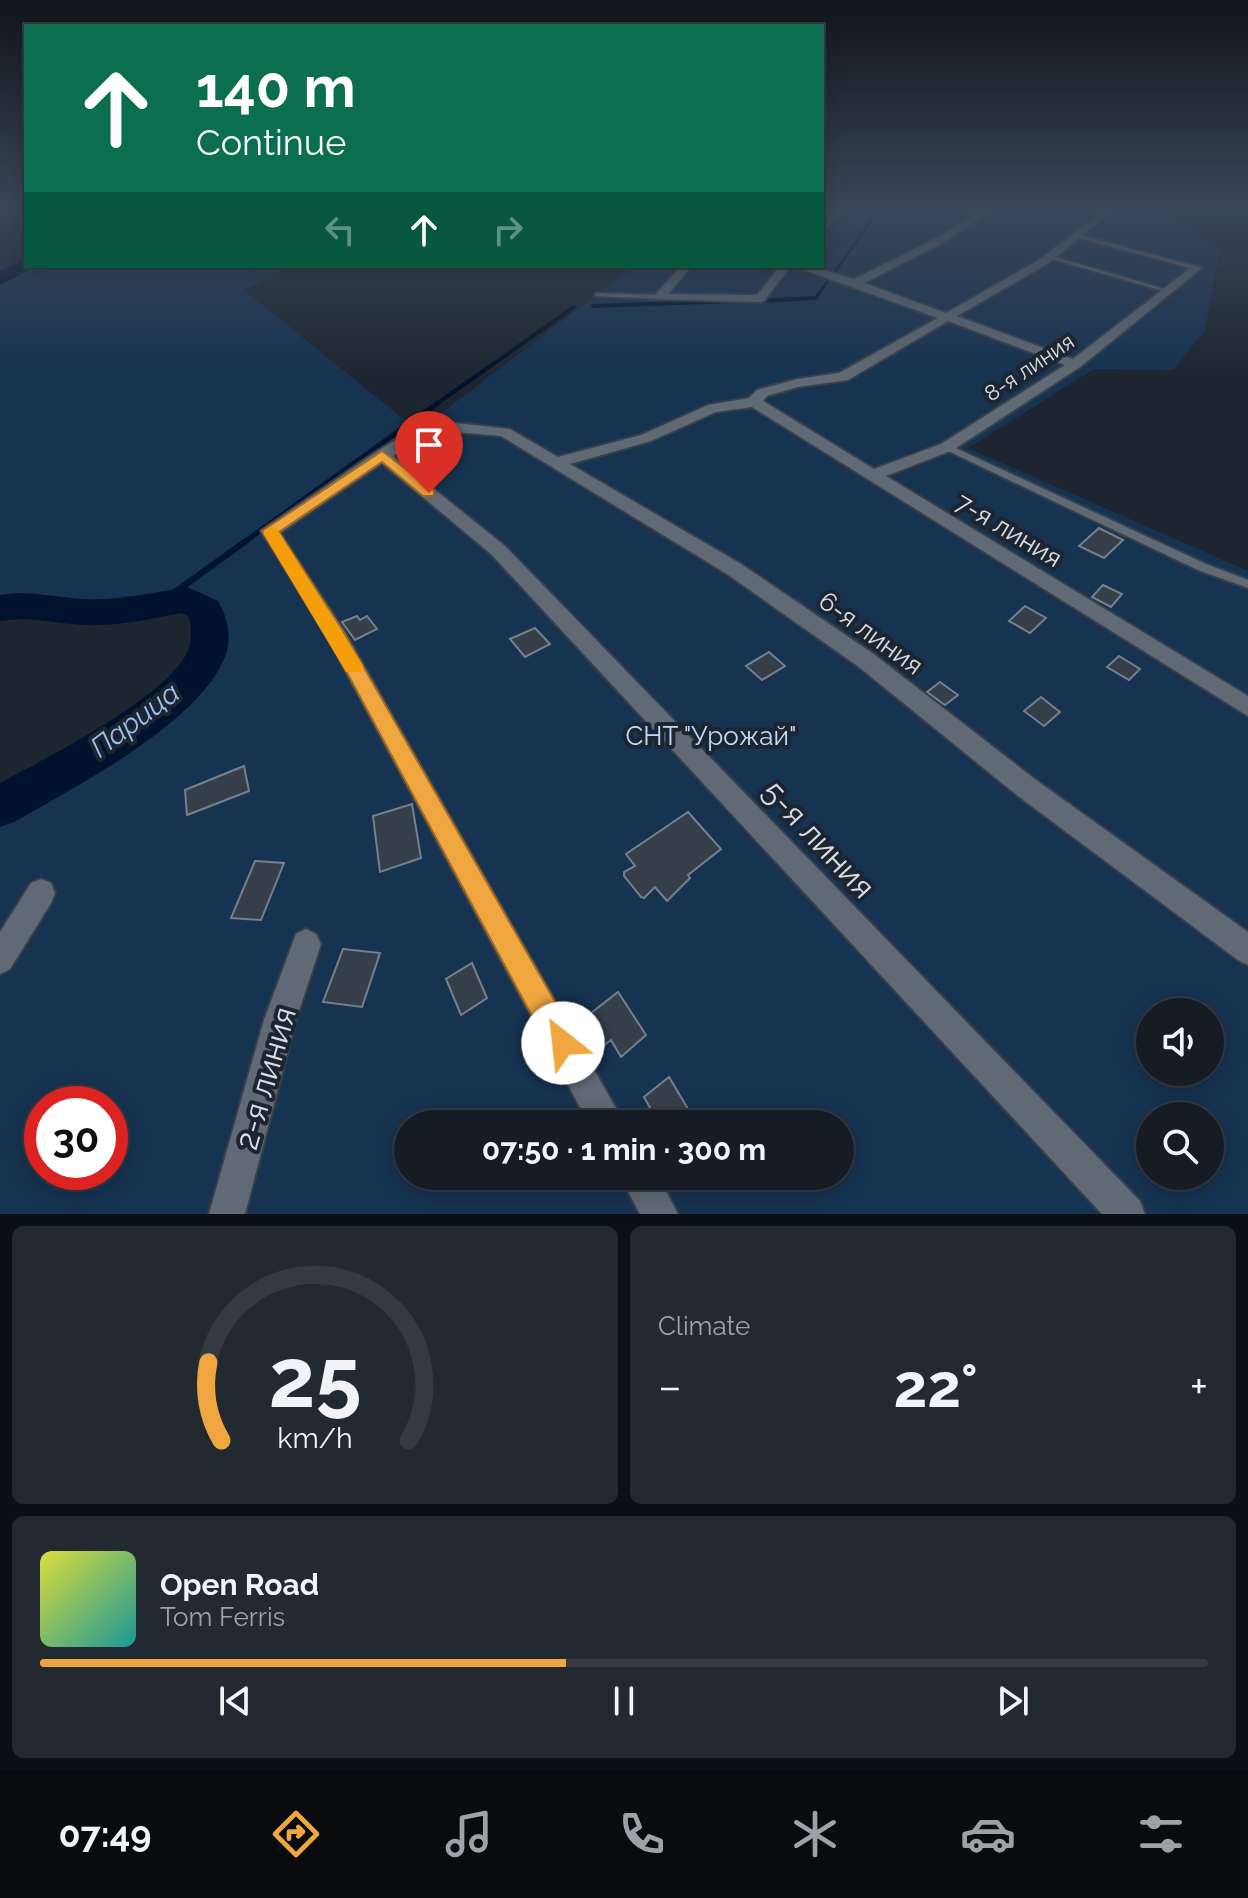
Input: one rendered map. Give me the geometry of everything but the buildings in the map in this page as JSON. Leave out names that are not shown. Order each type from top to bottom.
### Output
[{"type":"street","points":[[855,283],[892,265]]},
{"type":"street","points":[[555,463],[646,438],[713,408],[758,398],[797,383],[843,377],[1037,265]]},
{"type":"street","points":[[659,297],[685,268]]},
{"type":"street","points":[[659,297],[760,299],[784,268]]},
{"type":"street","points":[[805,268],[951,317],[1075,364]]},
{"type":"street","name":"8-я линия","points":[[870,476],[947,447],[1075,364],[1165,290],[1197,268]]},
{"type":"street","name":"7-я линия","points":[[758,398],[870,476],[1248,707]]},
{"type":"street","name":"6-я линия","points":[[382,455],[429,425],[505,432],[734,569],[843,644],[1027,788],[1248,950]]},
{"type":"street","points":[[382,455],[270,531],[337,636],[600,1110]]},
{"type":"street","name":"5-я линия","points":[[382,455],[498,550],[1127,1214]]},
{"type":"street","points":[[0,959],[41,893]]},
{"type":"street","name":"2-я линия","points":[[227,1214],[280,1020],[306,944]]},
{"type":"street","points":[[646,1190],[660,1214]]},
{"type":"lane","points":[[1077,265],[1165,290]]},
{"type":"lane","points":[[1184,265],[1197,268]]},
{"type":"lane","points":[[597,295],[659,297]]},
{"type":"lane","points":[[947,447],[1202,567],[1248,584]]},
{"type":"green space","name":"СНТ \"Урожай\"","points":[[24,265],[24,268],[288,268],[244,290],[418,431],[631,268],[1217,265],[1205,330],[1173,370],[1094,369],[968,448],[1248,571],[1248,1214],[0,1214],[0,806],[113,743],[182,688],[207,653],[210,630],[205,610],[187,600],[123,610],[82,612],[24,604],[0,608],[0,279]]},
{"type":"waterway","name":"Парица","points":[[0,279],[24,265]]},
{"type":"waterway","points":[[834,273],[840,265]]},
{"type":"waterway","points":[[818,295],[829,279]]},
{"type":"waterway","points":[[759,301],[816,298],[819,293]]},
{"type":"waterway","points":[[593,306],[739,301]]},
{"type":"waterway","points":[[435,405],[574,307]]},
{"type":"waterway","points":[[243,543],[438,403]]},
{"type":"waterway","points":[[157,605],[246,541]]},
{"type":"waterway","name":"Парица","points":[[0,608],[24,604],[82,612],[123,610],[187,600],[205,610],[210,630],[207,653],[182,688],[113,743],[0,806]]},
{"type":"slow traffic","points":[[271,533],[353,666]]},
{"type":"route","points":[[429,493],[382,455],[270,531],[337,636],[563,1043]]}]
